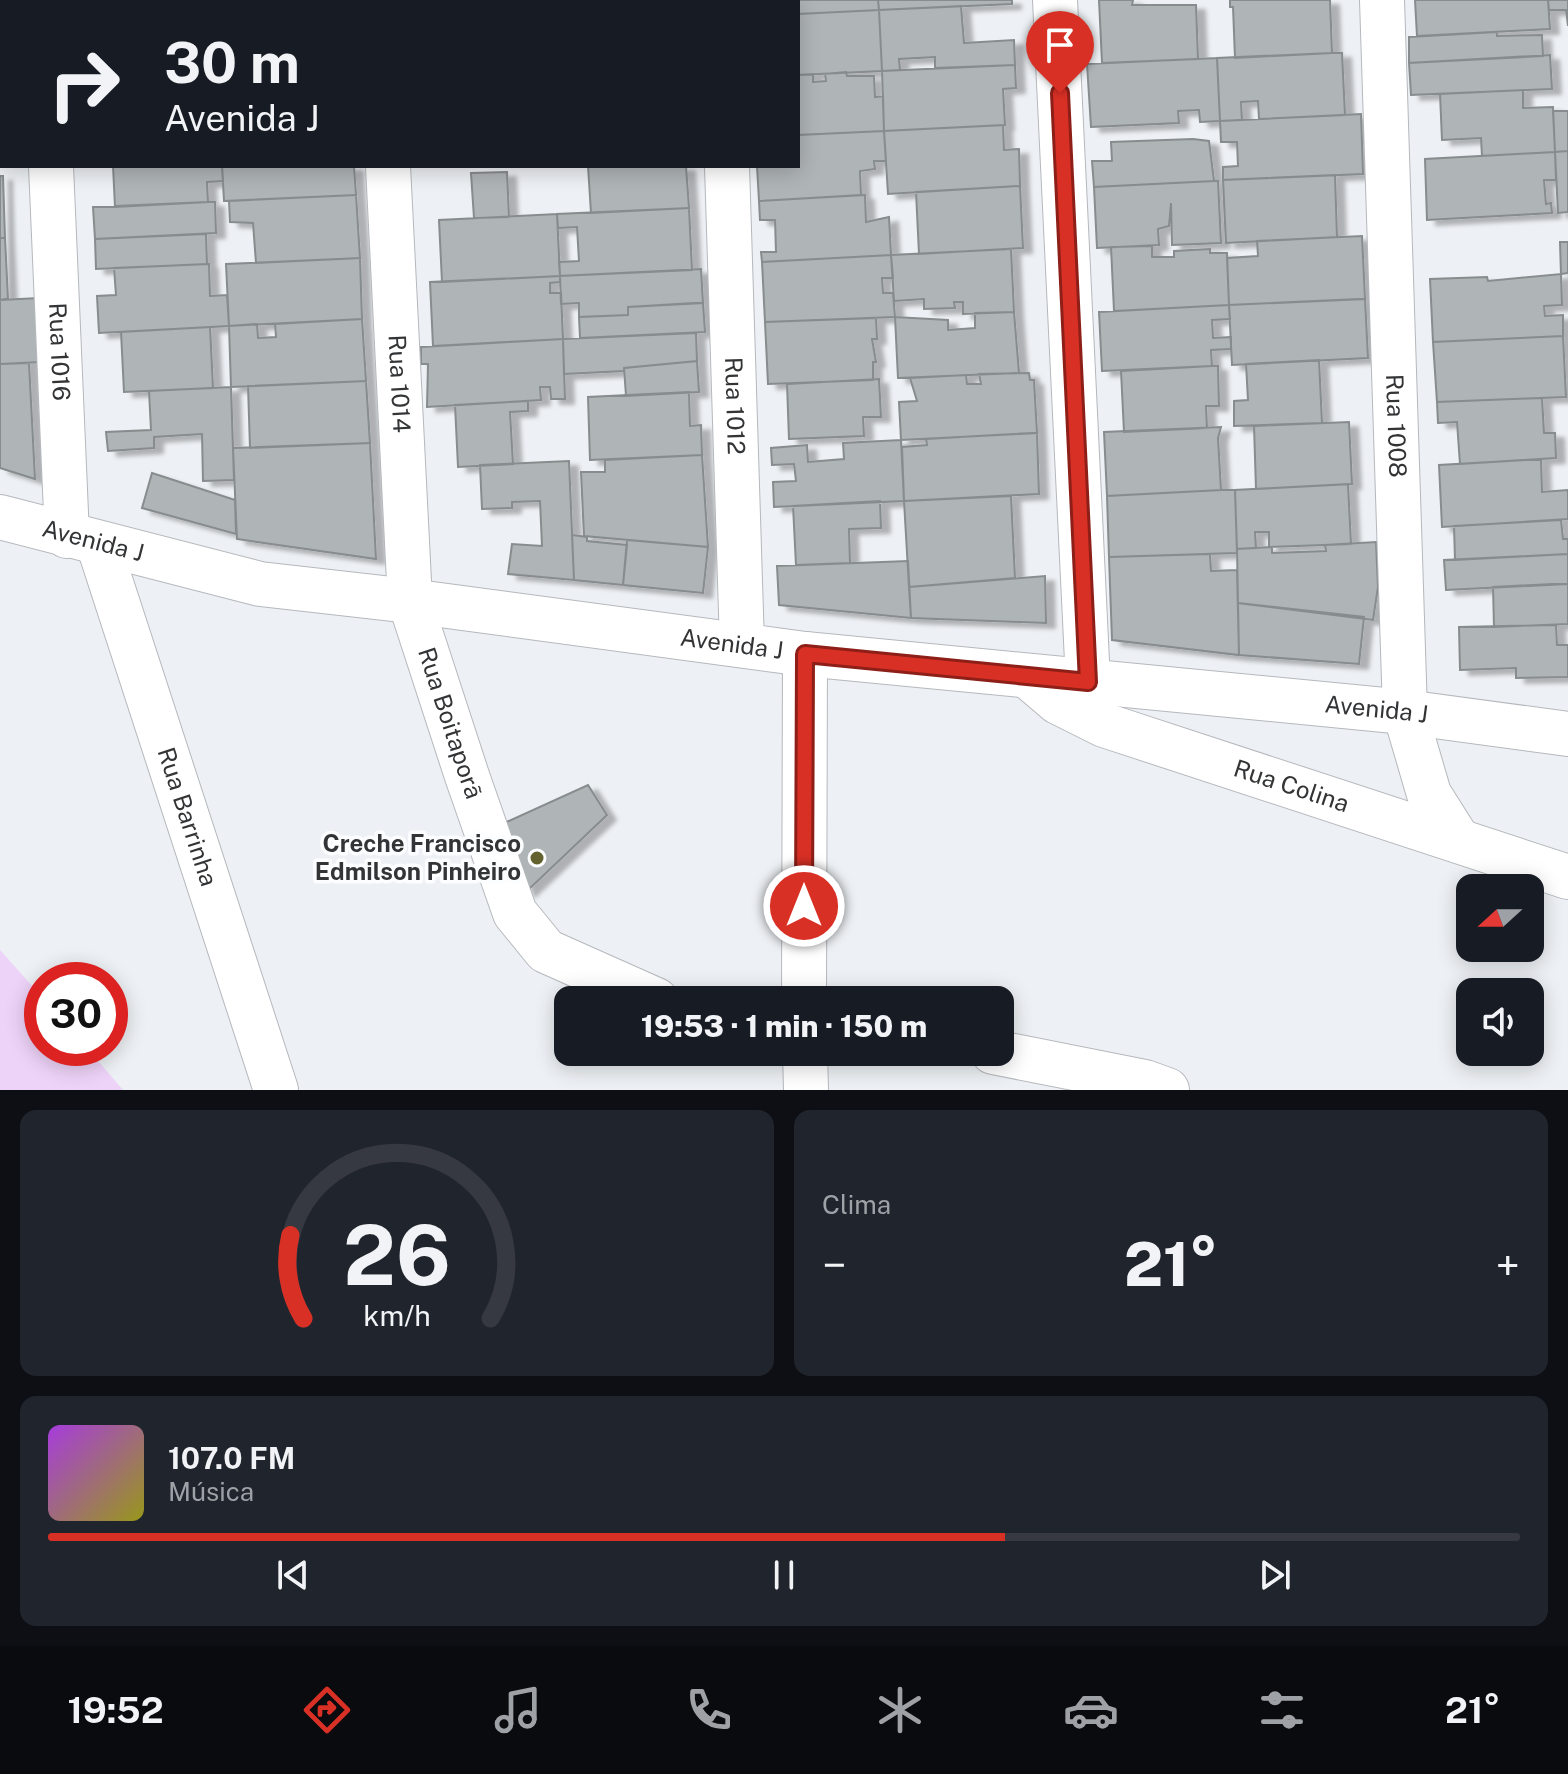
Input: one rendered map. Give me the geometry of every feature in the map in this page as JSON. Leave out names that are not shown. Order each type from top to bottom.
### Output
[{"type":"street","points":[[1055,0],[1088,682]]},
{"type":"street","name":"Rua 1008","points":[[1382,0],[1405,712],[1429,794],[1458,840]]},
{"type":"street","name":"Rua 1016","points":[[51,168],[83,540]]},
{"type":"street","name":"Rua 1014","points":[[388,168],[410,601]]},
{"type":"street","name":"Rua 1012","points":[[727,168],[742,645]]},
{"type":"street","name":"Avenida J","points":[[0,517],[260,584],[805,654],[1405,712],[1568,734]]},
{"type":"street","name":"Rua Barrinha","points":[[83,540],[276,1090]]},
{"type":"street","name":"Rua Boitaporã","points":[[410,601],[515,913],[546,951],[625,986]]},
{"type":"street","points":[[804,986],[805,654]]},
{"type":"street","name":"Rua Colina","points":[[1026,675],[1058,702],[1104,725],[1568,877]]},
{"type":"street","points":[[1014,1056],[1145,1082],[1167,1090]]},
{"type":"street","points":[[805,1066],[806,1090]]},
{"type":"shaded area","points":[[0,950],[24,977],[24,1066],[102,1066],[123,1090],[0,1090]]},
{"type":"building","points":[[800,0],[878,0],[879,10],[800,14]]},
{"type":"building","points":[[878,0],[1012,0],[1012,4],[879,10]]},
{"type":"building","points":[[1099,0],[1133,0],[1132,5],[1196,5],[1198,59],[1102,63]]},
{"type":"building","points":[[1230,0],[1330,0],[1332,53],[1235,58]]},
{"type":"building","points":[[1415,0],[1548,0],[1550,29],[1417,36]]},
{"type":"building","points":[[1548,0],[1568,0],[1568,26],[1566,10],[1549,10]]},
{"type":"building","points":[[961,6],[964,43],[1014,40],[1015,65],[935,68],[935,57],[899,59],[900,70],[882,71],[879,10]]},
{"type":"building","points":[[879,10],[882,71],[800,75],[800,14]]},
{"type":"building","points":[[1497,32],[1497,36],[1542,35],[1543,56],[1409,63],[1409,37]]},
{"type":"building","points":[[1342,53],[1345,115],[1259,119],[1258,101],[1241,102],[1242,120],[1220,121],[1217,58]]},
{"type":"building","points":[[1550,55],[1552,89],[1411,95],[1409,63]]},
{"type":"building","points":[[1217,58],[1220,121],[1200,122],[1199,110],[1178,111],[1179,123],[1091,127],[1087,64]]},
{"type":"building","points":[[1015,65],[1016,88],[1003,89],[1005,125],[884,131],[882,71]]},
{"type":"building","points":[[846,72],[847,76],[874,76],[875,97],[883,96],[884,131],[800,135],[800,75],[813,74],[813,82],[826,81],[825,74]]},
{"type":"building","points":[[1523,90],[1523,108],[1553,107],[1555,152],[1482,156],[1481,138],[1442,140],[1440,94]]},
{"type":"building","points":[[1553,111],[1568,111],[1568,151],[1555,152]]},
{"type":"building","points":[[1361,114],[1363,174],[1223,180],[1223,167],[1238,166],[1237,142],[1221,142],[1220,121]]},
{"type":"building","points":[[1003,125],[1004,150],[1019,149],[1020,186],[888,194],[884,131]]},
{"type":"building","points":[[884,131],[886,161],[874,161],[875,169],[860,171],[861,195],[759,201],[757,168],[800,168],[800,135]]},
{"type":"building","points":[[1209,141],[1214,181],[1094,187],[1092,161],[1112,161],[1111,142]]},
{"type":"building","points":[[1568,151],[1568,212],[1558,213],[1555,152]]},
{"type":"building","points":[[1555,152],[1556,180],[1544,180],[1546,204],[1551,203],[1552,213],[1427,220],[1425,159]]},
{"type":"building","points":[[113,168],[222,168],[223,181],[207,182],[208,202],[115,207]]},
{"type":"building","points":[[222,168],[354,168],[356,195],[224,201]]},
{"type":"building","points":[[588,168],[686,168],[689,208],[591,213]]},
{"type":"building","points":[[507,172],[509,217],[474,218],[471,173]]},
{"type":"building","points":[[1335,175],[1337,237],[1226,243],[1223,180]]},
{"type":"building","points":[[0,176],[3,176],[5,238],[0,238]]},
{"type":"building","points":[[1218,181],[1221,243],[1172,245],[1171,203],[1169,226],[1158,229],[1159,245],[1097,248],[1094,187]]},
{"type":"building","points":[[1020,186],[1023,248],[919,254],[916,192]]},
{"type":"building","points":[[356,195],[360,258],[256,263],[253,223],[230,222],[229,201]]},
{"type":"building","points":[[865,195],[866,222],[889,217],[891,255],[762,262],[761,252],[776,252],[775,220],[760,220],[759,201]]},
{"type":"building","points":[[215,202],[216,233],[95,239],[93,207]]},
{"type":"building","points":[[689,208],[692,270],[560,276],[559,262],[579,261],[577,227],[558,228],[557,214]]},
{"type":"building","points":[[557,214],[560,276],[442,282],[439,220]]},
{"type":"building","points":[[206,234],[207,264],[96,269],[95,239]]},
{"type":"building","points":[[1362,236],[1365,299],[1229,305],[1227,258],[1258,256],[1257,241]]},
{"type":"building","points":[[0,238],[5,238],[8,299],[0,300]]},
{"type":"building","points":[[1560,242],[1568,242],[1568,273],[1561,274]]},
{"type":"building","points":[[1152,246],[1152,257],[1174,257],[1174,251],[1210,249],[1210,253],[1227,253],[1229,305],[1114,311],[1111,247]]},
{"type":"building","points":[[1011,249],[1014,312],[963,314],[963,302],[954,302],[955,308],[924,309],[924,299],[894,301],[891,255]]},
{"type":"building","points":[[891,255],[893,278],[882,278],[883,293],[893,293],[895,317],[765,322],[762,262]]},
{"type":"building","points":[[360,258],[362,319],[229,326],[226,264]]},
{"type":"building","points":[[209,264],[210,296],[227,295],[229,326],[99,333],[97,296],[116,295],[114,268]]},
{"type":"building","points":[[701,269],[703,303],[628,307],[628,315],[579,317],[579,303],[561,304],[560,276]]},
{"type":"building","points":[[1561,274],[1562,305],[1544,306],[1545,316],[1563,315],[1563,336],[1433,342],[1430,279],[1487,277],[1488,281]]},
{"type":"building","points":[[560,276],[560,282],[550,283],[550,293],[561,293],[563,339],[433,346],[430,282]]},
{"type":"building","points":[[39,298],[42,362],[0,364],[0,300]]},
{"type":"building","points":[[1365,299],[1368,358],[1232,365],[1229,305]]},
{"type":"building","points":[[703,303],[705,332],[580,338],[579,317],[628,315],[628,307]]},
{"type":"building","points":[[1229,305],[1230,319],[1212,320],[1213,338],[1231,337],[1231,349],[1211,350],[1212,366],[1102,371],[1099,312]]},
{"type":"building","points":[[1014,312],[1019,373],[898,378],[895,317],[948,320],[948,330],[975,328],[975,313]]},
{"type":"building","points":[[876,318],[877,339],[872,339],[876,362],[873,362],[873,380],[768,384],[765,322]]},
{"type":"building","points":[[362,319],[366,381],[231,387],[229,326],[257,324],[258,338],[276,337],[275,324]]},
{"type":"building","points":[[210,327],[213,388],[124,392],[121,332]]},
{"type":"building","points":[[696,333],[697,361],[624,368],[624,371],[564,374],[563,339]]},
{"type":"building","points":[[1563,336],[1566,397],[1437,402],[1433,342]]},
{"type":"building","points":[[563,339],[565,399],[551,399],[550,387],[540,387],[541,400],[427,407],[428,364],[421,364],[421,347]]},
{"type":"building","points":[[1319,360],[1322,423],[1234,426],[1234,401],[1248,400],[1246,364]]},
{"type":"building","points":[[697,361],[699,392],[626,396],[624,368]]},
{"type":"building","points":[[29,363],[35,479],[0,468],[0,364]]},
{"type":"building","points":[[1218,366],[1219,406],[1206,406],[1207,428],[1124,432],[1121,371]]},
{"type":"building","points":[[1029,373],[1030,380],[1034,380],[1037,433],[901,440],[899,402],[917,401],[910,378],[966,375],[967,384],[981,384],[979,374]]},
{"type":"building","points":[[879,379],[881,417],[863,417],[864,436],[789,439],[787,384]]},
{"type":"building","points":[[366,381],[370,443],[250,448],[248,386]]},
{"type":"building","points":[[231,387],[234,480],[203,481],[202,434],[154,437],[154,448],[108,451],[106,432],[151,430],[149,391]]},
{"type":"building","points":[[689,392],[690,426],[701,425],[702,455],[590,460],[588,397]]},
{"type":"building","points":[[1542,398],[1544,433],[1555,433],[1556,458],[1460,464],[1457,422],[1438,423],[1437,402]]},
{"type":"building","points":[[528,401],[528,411],[510,412],[513,464],[458,467],[455,405]]},
{"type":"building","points":[[1349,422],[1352,484],[1256,489],[1254,426]]},
{"type":"building","points":[[1221,427],[1218,438],[1221,490],[1107,496],[1104,432]]},
{"type":"building","points":[[1037,433],[1039,494],[904,501],[902,447],[927,445],[926,439]]},
{"type":"building","points":[[901,440],[904,501],[774,507],[773,482],[796,481],[794,464],[772,465],[771,448],[807,445],[808,462],[844,459],[843,443]]},
{"type":"building","points":[[370,443],[376,559],[237,539],[233,448]]},
{"type":"building","points":[[702,455],[708,547],[584,536],[581,472],[605,472],[605,460]]},
{"type":"building","points":[[1541,459],[1542,492],[1568,490],[1568,519],[1442,527],[1439,465]]},
{"type":"building","points":[[569,461],[574,580],[508,574],[512,544],[542,546],[540,501],[512,502],[512,508],[482,509],[480,465]]},
{"type":"building","points":[[152,473],[235,500],[236,534],[142,508]]},
{"type":"building","points":[[1348,484],[1351,544],[1269,547],[1269,532],[1255,532],[1256,548],[1237,549],[1235,490]]},
{"type":"building","points":[[1235,490],[1237,553],[1109,557],[1107,496]]},
{"type":"building","points":[[1011,496],[1015,578],[909,587],[904,501]]},
{"type":"building","points":[[880,501],[881,528],[849,529],[850,563],[796,565],[793,506]]},
{"type":"building","points":[[1561,520],[1563,539],[1568,539],[1568,554],[1455,560],[1454,526]]},
{"type":"building","points":[[572,535],[587,537],[587,541],[627,545],[623,585],[574,580]]},
{"type":"building","points":[[627,540],[708,547],[703,593],[623,585]]},
{"type":"building","points":[[1376,542],[1378,587],[1373,620],[1238,603],[1237,549],[1272,547],[1272,553],[1326,551],[1325,545]]},
{"type":"building","points":[[1210,554],[1211,571],[1237,570],[1239,655],[1112,640],[1109,557]]},
{"type":"building","points":[[1568,554],[1568,584],[1446,590],[1444,560]]},
{"type":"building","points":[[908,561],[911,618],[779,605],[777,566]]},
{"type":"building","points":[[1045,576],[1046,623],[911,618],[909,587]]},
{"type":"building","points":[[1568,584],[1568,624],[1494,627],[1493,587]]},
{"type":"building","points":[[1238,603],[1364,617],[1359,664],[1239,655]]},
{"type":"building","points":[[1556,625],[1557,645],[1568,645],[1568,677],[1516,678],[1516,668],[1460,670],[1459,627]]},
{"type":"building","name":"Creche Francisco Edmilson Pinheiro","points":[[588,785],[607,815],[526,892],[500,825]]},
{"type":"place","name":"Creche Francisco Edmilson Pinheiro","points":[[537,858]]},
{"type":"route","points":[[804,906],[805,654],[1088,682],[1060,93]]}]
